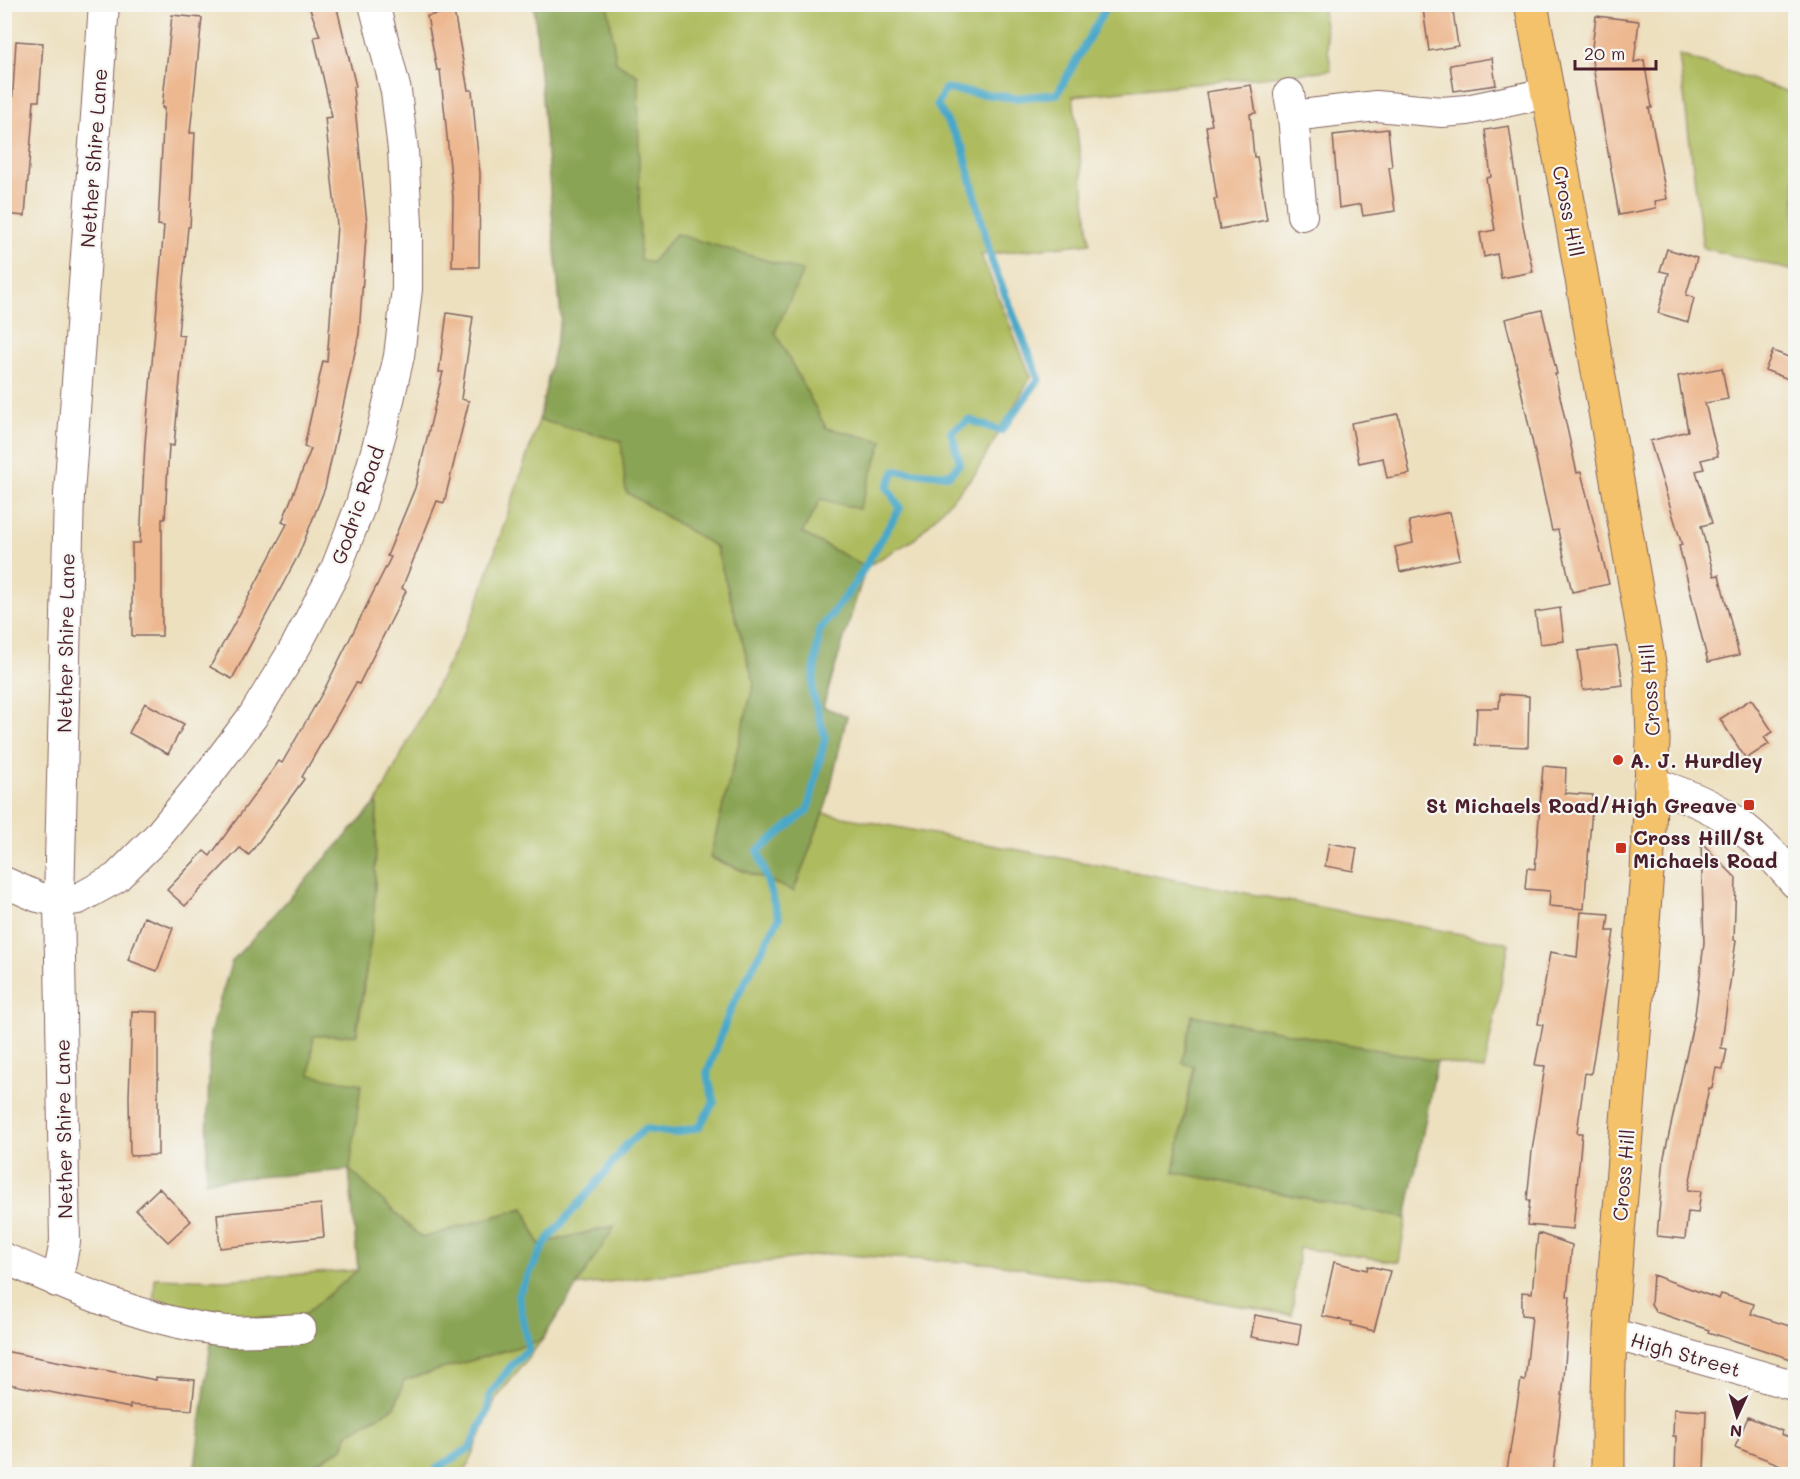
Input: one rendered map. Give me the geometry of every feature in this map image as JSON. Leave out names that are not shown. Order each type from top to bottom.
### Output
[{"type":"main road","name":"Cross Hill","points":[[1531,4],[1651,675],[1653,741],[1647,872],[1611,1333],[1608,1474]]},
{"type":"street","name":"Nether Shire Lane","points":[[57,1282],[65,1242],[59,902],[69,494],[104,4]]},
{"type":"street","name":"Godric Road","points":[[59,902],[78,899],[116,878],[158,836],[209,774],[253,716],[296,646],[335,571],[361,504],[382,430],[399,356],[407,289],[407,214],[396,91],[374,4]]},
{"type":"street","points":[[1302,215],[1291,105],[1376,106],[1442,112],[1467,110],[1547,93]]},
{"type":"street","points":[[1650,784],[1678,792],[1714,807],[1745,829],[1771,852],[1796,882]]},
{"type":"street","points":[[4,882],[38,897],[59,902]]},
{"type":"street","points":[[4,1258],[114,1306],[227,1331],[301,1329]]},
{"type":"street","name":"High Street","points":[[1611,1333],[1796,1386]]},
{"type":"green space","points":[[534,5],[608,5],[616,62],[638,76],[640,259],[651,263],[676,234],[803,271],[775,332],[826,428],[883,441],[859,509],[821,499],[802,533],[866,567],[823,707],[847,716],[827,802],[794,891],[710,857],[754,683],[716,547],[626,492],[621,441],[539,420],[561,318]]},
{"type":"green space","points":[[608,5],[1322,5],[1331,70],[1073,96],[1090,243],[981,255],[1031,377],[975,474],[915,539],[866,567],[802,533],[821,499],[882,441],[826,428],[775,332],[802,271],[676,234],[651,263],[639,259],[638,76],[616,63]]},
{"type":"green space","points":[[1679,55],[1795,94],[1795,271],[1703,248]]},
{"type":"green space","points":[[539,420],[621,441],[626,492],[716,547],[754,683],[710,858],[794,891],[823,813],[1509,943],[1484,1070],[1193,1015],[1183,1063],[1194,1066],[1174,1172],[1406,1218],[1399,1262],[1299,1248],[1292,1315],[998,1264],[828,1254],[576,1286],[614,1226],[539,1244],[524,1208],[422,1238],[349,1170],[361,1084],[310,1076],[313,1036],[357,1035],[374,917],[377,802],[475,611]]},
{"type":"green space","points":[[377,802],[374,917],[356,1035],[313,1036],[310,1075],[361,1084],[350,1170],[422,1238],[524,1208],[539,1244],[615,1226],[542,1340],[404,1380],[395,1407],[348,1433],[343,1448],[298,1474],[194,1474],[214,1318],[300,1318],[358,1270],[349,1170],[206,1181],[210,1032],[232,961]]},
{"type":"green space","points":[[1192,1015],[1437,1061],[1406,1218],[1174,1172],[1194,1066],[1182,1063]]},
{"type":"green space","points":[[358,1270],[300,1318],[214,1318],[154,1298],[155,1278],[224,1280]]},
{"type":"green space","points":[[542,1340],[496,1399],[464,1474],[298,1474],[343,1448],[348,1433],[395,1407],[404,1380]]},
{"type":"building","points":[[308,4],[336,4],[356,87],[353,88],[367,223],[359,334],[325,488],[299,554],[232,679],[210,667],[287,524],[282,522],[311,449],[304,447],[323,361],[327,362],[337,225],[325,118],[332,117],[314,37],[320,36]]},
{"type":"building","points":[[1452,4],[1458,46],[1429,51],[1423,9]]},
{"type":"building","points":[[454,11],[468,90],[472,90],[480,173],[479,267],[452,267],[453,197],[445,116],[440,70],[437,70],[427,16]]},
{"type":"building","points":[[172,15],[202,18],[190,133],[195,133],[190,227],[188,227],[178,335],[184,336],[174,446],[169,445],[165,519],[162,519],[162,636],[132,636],[132,543],[140,543],[145,443],[164,226],[158,225],[164,108],[162,108]]},
{"type":"building","points":[[1596,16],[1639,21],[1634,62],[1644,60],[1652,108],[1649,108],[1667,199],[1655,201],[1656,208],[1619,215],[1591,55]]},
{"type":"building","points":[[16,41],[43,43],[39,101],[34,101],[25,216],[4,214],[4,122],[11,123]]},
{"type":"building","points":[[1492,58],[1496,85],[1454,91],[1450,65]]},
{"type":"building","points":[[1251,85],[1256,113],[1250,114],[1254,157],[1257,157],[1267,220],[1220,229],[1214,199],[1217,199],[1206,126],[1212,125],[1206,92]]},
{"type":"building","points":[[1509,126],[1523,225],[1533,272],[1501,278],[1497,254],[1484,257],[1480,233],[1495,230],[1486,178],[1491,177],[1485,130]]},
{"type":"building","points":[[1388,129],[1392,167],[1389,167],[1395,211],[1363,216],[1361,204],[1339,208],[1333,135]]},
{"type":"building","points":[[1667,249],[1697,258],[1686,295],[1694,298],[1688,322],[1658,313],[1669,273],[1660,271]]},
{"type":"building","points":[[1542,310],[1577,473],[1581,472],[1609,584],[1572,592],[1558,530],[1552,531],[1505,319]]},
{"type":"building","points":[[447,313],[473,317],[461,399],[469,401],[444,503],[437,501],[402,588],[406,591],[359,684],[356,683],[302,777],[304,779],[249,855],[240,848],[185,906],[167,890],[204,851],[210,856],[279,761],[282,763],[324,690],[391,557],[387,556],[415,488],[443,372],[439,372]]},
{"type":"building","points":[[1773,351],[1796,360],[1796,382],[1765,370]]},
{"type":"building","points":[[1722,368],[1728,399],[1705,403],[1718,456],[1701,460],[1704,469],[1696,471],[1712,523],[1701,526],[1714,576],[1719,575],[1739,655],[1708,662],[1679,546],[1682,545],[1650,441],[1688,431],[1678,376]]},
{"type":"building","points":[[1398,414],[1410,474],[1387,478],[1383,458],[1359,463],[1351,423]]},
{"type":"building","points":[[1450,512],[1460,559],[1400,572],[1395,547],[1413,543],[1409,521]]},
{"type":"building","points":[[1560,608],[1564,641],[1540,644],[1535,612]]},
{"type":"building","points":[[1617,646],[1623,685],[1583,690],[1578,651]]},
{"type":"building","points":[[1500,694],[1529,696],[1528,747],[1475,745],[1477,708],[1499,708]]},
{"type":"building","points":[[1751,699],[1773,732],[1764,737],[1769,744],[1746,759],[1720,719]]},
{"type":"building","points":[[145,703],[184,724],[168,754],[129,733]]},
{"type":"building","points":[[1543,766],[1566,768],[1565,793],[1593,795],[1584,909],[1549,906],[1550,891],[1525,889],[1527,868],[1535,869]]},
{"type":"building","points":[[1701,842],[1736,878],[1734,940],[1736,940],[1721,1048],[1727,1049],[1723,1069],[1716,1068],[1712,1088],[1709,1088],[1688,1190],[1701,1191],[1698,1213],[1688,1212],[1685,1239],[1657,1236],[1664,1157],[1695,1015],[1704,943]]},
{"type":"building","points":[[1329,843],[1357,848],[1353,871],[1325,866]]},
{"type":"building","points":[[1581,912],[1609,914],[1607,931],[1614,931],[1591,1074],[1585,1073],[1577,1133],[1582,1133],[1573,1229],[1527,1225],[1532,1151],[1545,1066],[1535,1065],[1543,1025],[1538,1024],[1550,952],[1577,957]]},
{"type":"building","points":[[144,917],[173,928],[157,971],[128,960]]},
{"type":"building","points":[[132,1011],[158,1012],[158,1155],[130,1156],[129,1097]]},
{"type":"building","points":[[159,1188],[191,1221],[168,1242],[136,1210]]},
{"type":"building","points":[[321,1204],[324,1237],[220,1248],[217,1214]]},
{"type":"building","points":[[1538,1233],[1572,1245],[1567,1296],[1570,1297],[1564,1378],[1553,1474],[1514,1474],[1515,1471],[1507,1470],[1521,1380],[1525,1381],[1532,1316],[1522,1315],[1522,1292],[1532,1293]]},
{"type":"building","points":[[1334,1262],[1367,1270],[1368,1266],[1390,1271],[1374,1331],[1351,1325],[1352,1322],[1322,1316]]},
{"type":"building","points":[[1653,1275],[1719,1299],[1721,1294],[1754,1304],[1751,1314],[1796,1328],[1796,1347],[1791,1359],[1656,1312],[1651,1304]]},
{"type":"building","points":[[1255,1315],[1301,1324],[1298,1345],[1251,1337]]},
{"type":"building","points":[[4,1351],[156,1380],[156,1377],[195,1380],[192,1410],[130,1405],[130,1408],[4,1383]]},
{"type":"building","points":[[1674,1409],[1706,1411],[1704,1474],[1675,1474]]},
{"type":"building","points":[[1748,1417],[1782,1431],[1781,1434],[1796,1440],[1796,1471],[1735,1447]]},
{"type":"waterway","points":[[439,1474],[437,1468],[470,1448],[487,1413],[491,1393],[512,1365],[529,1349],[518,1295],[546,1242],[627,1144],[645,1129],[674,1133],[699,1127],[714,1102],[707,1073],[731,1008],[779,918],[758,851],[808,810],[825,737],[812,692],[819,631],[854,585],[900,508],[887,487],[895,471],[949,475],[960,463],[951,432],[969,420],[1001,431],[1039,379],[992,262],[963,148],[937,105],[945,89],[1015,98],[1057,94],[1108,4]]},
{"type":"place","name":"A. J. Hurdley","points":[[1618,760]]},
{"type":"place","name":"St Michaels Road/High Greave","points":[[1749,805]]},
{"type":"place","name":"Cross Hill/St Michaels Road","points":[[1621,848]]}]
